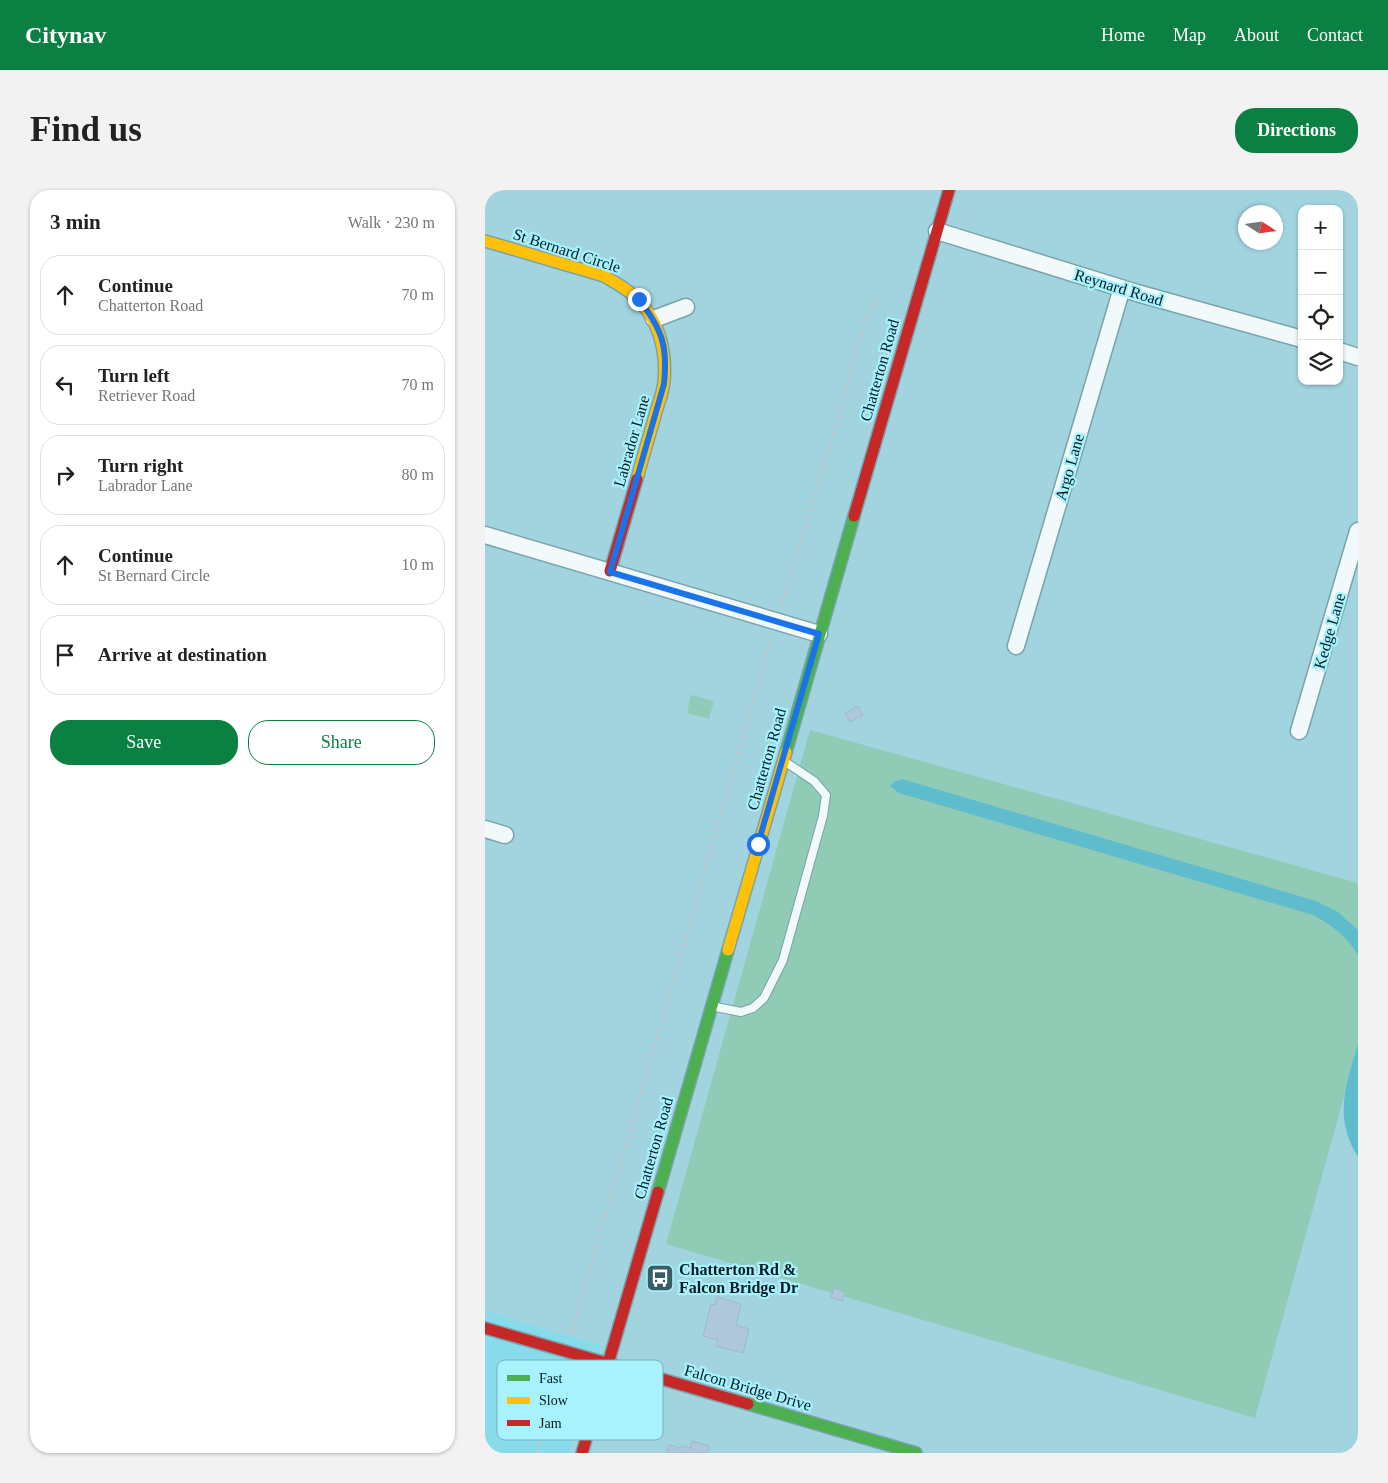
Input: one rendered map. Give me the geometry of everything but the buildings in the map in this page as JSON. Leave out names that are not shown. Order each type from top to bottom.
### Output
[{"type":"main road","name":"Chatterton Road","points":[[609,1360],[949,190]]},
{"type":"main road","name":"St Bernard Circle","points":[[485,241],[604,276],[629,290],[639,299],[654,319]]},
{"type":"main road","name":"Labrador Lane","points":[[610,572],[664,384],[664,345],[654,319]]},
{"type":"main road","name":"Falcon Bridge Drive","points":[[485,1328],[597,1360]]},
{"type":"main road","name":"Falcon Bridge Drive","points":[[663,1379],[916,1453]]},
{"type":"main road","name":"Chatterton Road","points":[[582,1453],[586,1440]]},
{"type":"street","name":"Reynard Road","points":[[937,231],[1122,288],[1298,338]]},
{"type":"street","name":"Argo Lane","points":[[1016,646],[1122,288]]},
{"type":"street","points":[[654,319],[686,307]]},
{"type":"street","points":[[1343,352],[1358,357]]},
{"type":"street","name":"Kedge Lane","points":[[1299,731],[1358,531]]},
{"type":"street","points":[[485,535],[819,634]]},
{"type":"street","points":[[485,829],[505,834]]},
{"type":"lane","points":[[711,1006],[741,1012],[753,1008],[765,998],[783,960],[823,816],[826,796],[814,781],[783,760]]},
{"type":"path","points":[[783,601],[830,447],[867,312],[881,298]]},
{"type":"path","points":[[572,1332],[771,638]]},
{"type":"path","points":[[537,1453],[541,1440]]},
{"type":"shaded area","points":[[902,779],[1316,901],[1338,912],[1358,930],[1358,955],[1339,932],[1313,915],[899,793],[890,786]]},
{"type":"shaded area","points":[[1358,1044],[1358,1157],[1350,1142],[1346,1128],[1344,1101],[1349,1073]]},
{"type":"shaded area","points":[[485,1311],[602,1346],[598,1360],[497,1360],[497,1440],[573,1440],[569,1453],[485,1453]]},
{"type":"green space","points":[[691,695],[714,701],[709,719],[687,713]]},
{"type":"green space","points":[[810,730],[1358,883],[1358,1046],[1255,1418],[666,1244]]},
{"type":"traffic: fast","points":[[786,752],[854,516]]},
{"type":"traffic: fast","points":[[658,1192],[728,950]]},
{"type":"traffic: fast","points":[[748,1404],[916,1453]]},
{"type":"traffic: slow","points":[[485,241],[604,276],[630,292],[642,303],[649,313],[659,334],[665,370],[662,393],[637,479]]},
{"type":"traffic: slow","points":[[728,950],[786,752]]},
{"type":"traffic: jam","points":[[854,516],[949,190]]},
{"type":"traffic: jam","points":[[610,571],[637,479]]},
{"type":"traffic: jam","points":[[609,1360],[658,1192]]},
{"type":"traffic: jam","points":[[485,1328],[596,1360]]},
{"type":"traffic: jam","points":[[663,1379],[748,1404]]},
{"type":"traffic: jam","points":[[582,1453],[586,1440]]},
{"type":"place","name":"Chatterton Rd & Falcon Bridge Dr","points":[[660,1278]]},
{"type":"route","points":[[639,299],[654,319],[664,345],[664,384],[610,572],[819,634],[758,844]]}]
